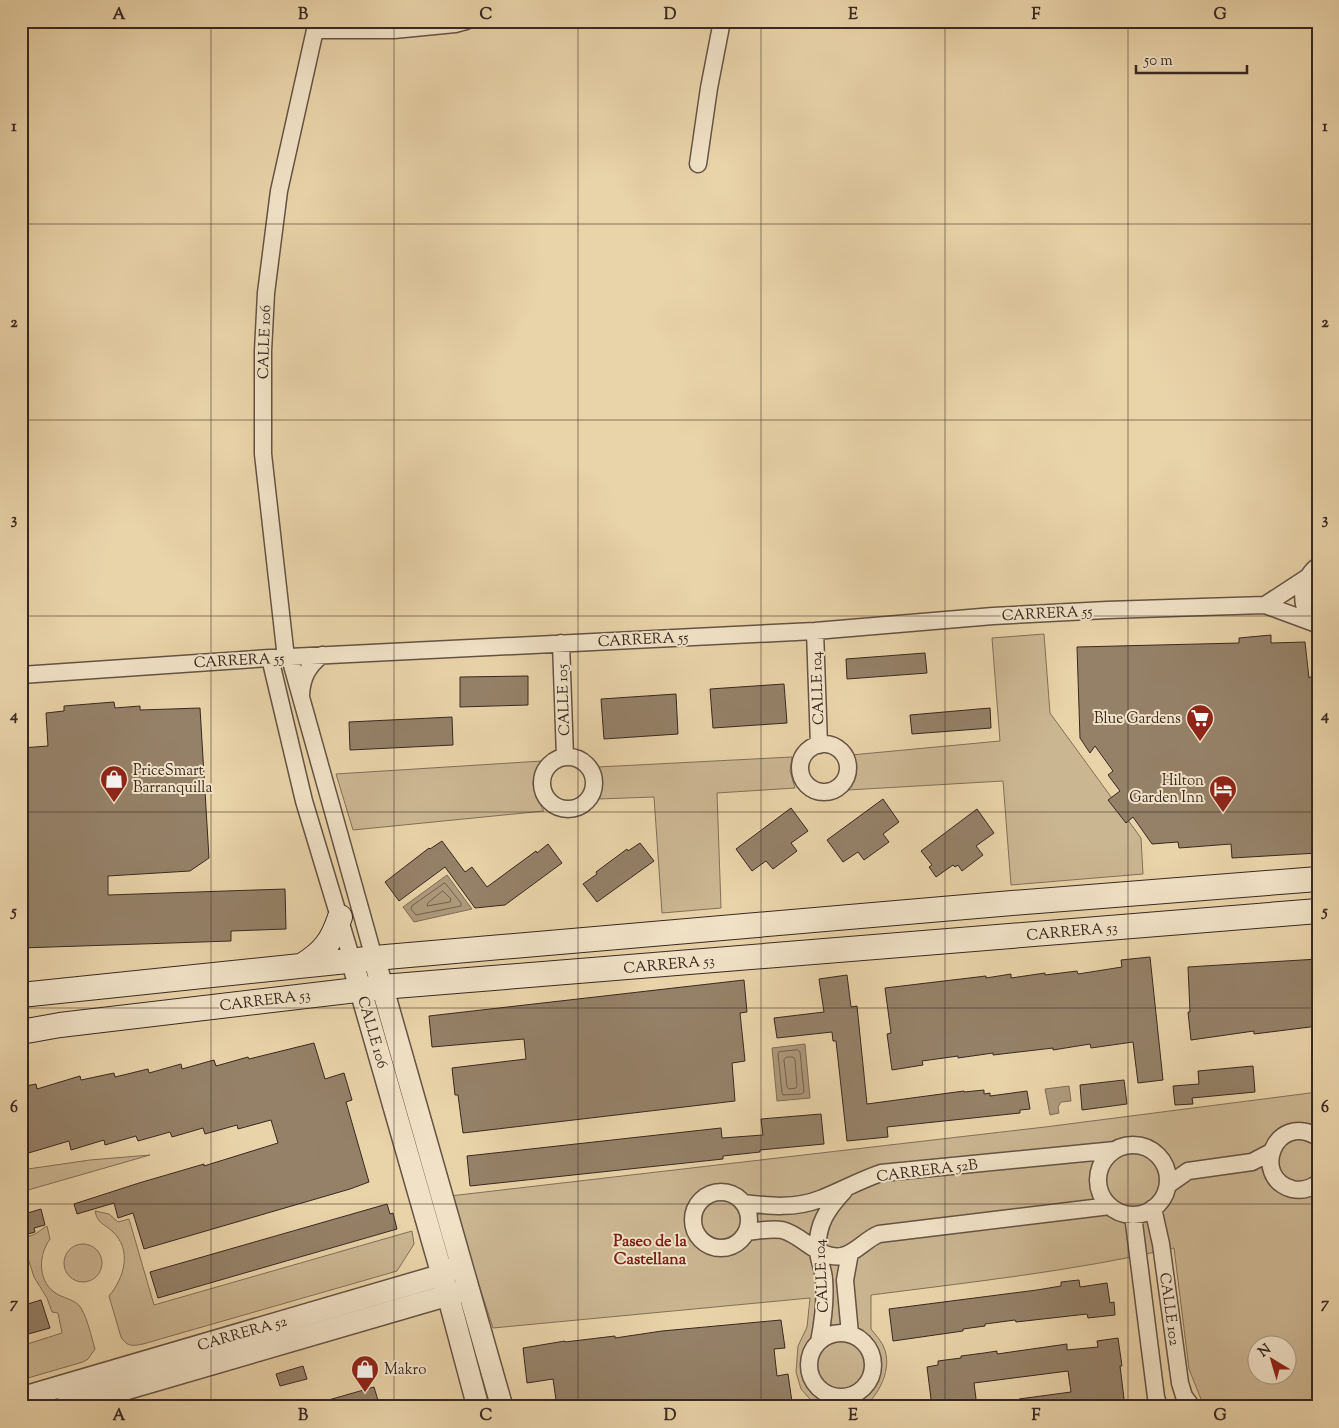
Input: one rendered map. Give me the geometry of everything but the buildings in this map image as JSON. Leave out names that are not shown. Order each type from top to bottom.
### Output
[{"type":"main road","name":"CARRERA 53","points":[[21,994],[363,959],[992,904],[1318,879]]},
{"type":"main road","name":"CARRERA 53","points":[[21,1032],[60,1025],[372,988],[1318,911]]},
{"type":"main road","points":[[303,966],[327,946],[335,932],[340,917]]},
{"type":"street","name":"CALLE 106","points":[[363,959],[340,917],[304,801],[282,658],[263,454],[263,351],[266,293],[279,191],[316,30],[394,30],[455,24],[466,21]]},
{"type":"street","points":[[698,164],[709,88],[722,21]]},
{"type":"street","points":[[1265,605],[1313,572]]},
{"type":"street","points":[[1313,572],[1304,589],[1303,601],[1307,612],[1316,624]]},
{"type":"street","name":"CARRERA 55","points":[[21,674],[322,655],[816,631],[1002,615],[1265,605],[1316,624]]},
{"type":"street","name":"CALLE 104","points":[[816,631],[819,745]]},
{"type":"street","name":"CALLE 105","points":[[561,643],[566,757]]},
{"type":"street","name":"CALLE 106","points":[[322,655],[311,664],[303,678],[300,694],[303,709],[363,959],[461,1264]]},
{"type":"street","name":"CALLE 106","points":[[282,658],[303,709]]},
{"type":"street","name":"CALLE 106","points":[[372,988],[453,1286],[478,1407]]},
{"type":"street","points":[[1318,1137],[1311,1132],[1294,1131],[1285,1134],[1274,1145],[1270,1162],[1272,1172],[1285,1186],[1304,1190],[1318,1183]]},
{"type":"street","points":[[1136,1145],[1146,1147],[1156,1153],[1163,1161],[1168,1185],[1163,1198],[1153,1208],[1144,1213],[1133,1215],[1117,1211],[1103,1198],[1099,1188],[1098,1177],[1104,1162],[1115,1150],[1125,1146],[1136,1145]]},
{"type":"street","name":"CARRERA 52B","points":[[850,1253],[835,1256],[818,1251],[796,1236],[783,1230],[772,1229],[747,1232],[737,1243],[722,1248],[715,1248],[701,1240],[696,1234],[692,1219],[697,1204],[709,1194],[724,1192],[732,1194],[744,1203],[784,1206],[804,1204],[820,1200],[864,1178],[881,1173],[1115,1150]]},
{"type":"street","points":[[1168,1185],[1188,1171],[1252,1162],[1271,1152]]},
{"type":"street","points":[[1163,1161],[1188,1171]]},
{"type":"street","points":[[1252,1162],[1272,1172]]},
{"type":"street","name":"CALLE 104","points":[[819,1342],[825,1301],[824,1280],[818,1251],[820,1226],[825,1214],[847,1188]]},
{"type":"street","points":[[744,1203],[749,1217],[747,1232]]},
{"type":"street","points":[[850,1253],[871,1237],[880,1234],[1110,1206]]},
{"type":"street","name":"CALLE 102","points":[[1153,1208],[1161,1244],[1180,1383],[1184,1396],[1192,1407]]},
{"type":"street","name":"CALLE 102","points":[[1133,1215],[1156,1397],[1159,1407]]},
{"type":"street","name":"CALLE 104","points":[[850,1253],[844,1280],[850,1334]]},
{"type":"street","name":"CARRERA 52","points":[[453,1286],[461,1264]]},
{"type":"street","name":"CALLE 106","points":[[453,1286],[502,1407]]},
{"type":"street","name":"CARRERA 52","points":[[21,1398],[453,1286]]},
{"type":"street","name":"CARRERA 52","points":[[64,1407],[453,1286]]},
{"type":"street","name":"CALLE 104","points":[[838,1333],[850,1334],[866,1344],[873,1362],[869,1380],[863,1388],[855,1393],[837,1397],[819,1389],[813,1381],[809,1360],[819,1342],[828,1336],[838,1333]]},
{"type":"shaded area","points":[[1318,579],[1318,613],[1312,596]]},
{"type":"shaded area","points":[[1044,634],[1050,713],[1141,838],[1143,874],[1011,885],[1003,781],[848,790],[853,773],[851,755],[1000,741],[992,638]]},
{"type":"shaded area","points":[[792,757],[790,771],[795,788],[717,793],[721,908],[662,913],[654,797],[598,799],[602,785],[598,767]]},
{"type":"shaded area","points":[[542,761],[535,774],[533,786],[534,792],[544,811],[353,830],[336,774]]},
{"type":"shaded area","points":[[1318,1092],[1318,1407],[1211,1407],[1201,1399],[1189,1369],[1174,1248],[1061,1270],[871,1295],[871,1329],[881,1342],[887,1359],[881,1386],[864,1407],[817,1407],[801,1389],[796,1372],[798,1346],[807,1327],[810,1298],[493,1328],[450,1196],[1045,1127]]},
{"type":"shaded area","points":[[150,1155],[21,1192],[21,1170],[90,1160]]},
{"type":"shaded area","points":[[95,1211],[109,1214],[118,1222],[129,1219],[154,1305],[412,1231],[414,1244],[397,1271],[143,1344],[133,1345],[126,1343],[121,1337],[109,1296],[122,1273],[124,1255],[122,1247],[119,1239],[112,1231],[99,1221]]},
{"type":"shaded area","points":[[47,1226],[50,1239],[42,1259],[42,1273],[48,1287],[60,1296],[79,1305],[95,1349],[88,1359],[83,1362],[21,1380],[21,1346],[62,1333],[58,1313],[52,1312],[47,1298],[34,1277],[22,1239],[35,1234]]},
{"type":"shaded area","points":[[83,1244],[97,1249],[102,1263],[97,1277],[83,1282],[69,1277],[64,1263],[69,1249]]},
{"type":"water","points":[[447,875],[472,909],[414,922],[403,907]]},
{"type":"water","points":[[805,1044],[810,1098],[777,1101],[772,1048]]},
{"type":"water","points":[[1069,1086],[1071,1101],[1061,1102],[1058,1107],[1059,1113],[1050,1115],[1045,1089]]},
{"type":"place","name":"Blue Gardens","points":[[1200,742]]},
{"type":"place","name":"PriceSmart Barranquilla","points":[[114,803]]},
{"type":"place","name":"Hilton Garden Inn","points":[[1223,813]]},
{"type":"place","name":"Makro","points":[[365,1393]]},
{"type":"district","name":"Paseo de la Castellana","points":[[650,1249]]}]
